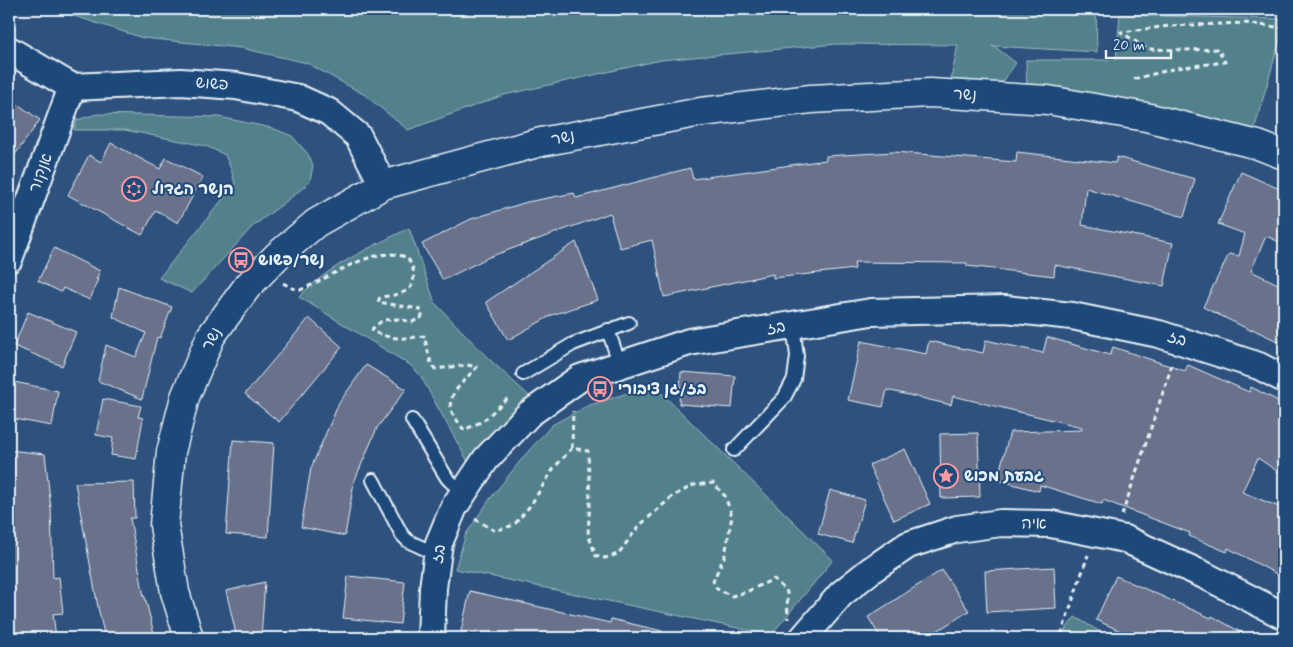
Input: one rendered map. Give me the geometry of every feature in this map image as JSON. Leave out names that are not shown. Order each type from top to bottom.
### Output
[{"type":"street","points":[[9,50],[72,88]]},
{"type":"street","name":"פשוש","points":[[72,88],[182,82],[236,86],[298,98],[329,112],[358,136],[383,185]]},
{"type":"street","name":"אנקור","points":[[9,259],[72,88]]},
{"type":"street","name":"נשר","points":[[189,638],[175,592],[164,525],[171,452],[185,397],[212,336],[247,287],[277,256],[316,223],[383,185],[540,142],[701,112],[812,99],[930,93],[1048,100],[1136,116],[1258,145],[1284,155]]},
{"type":"street","name":"בז","points":[[431,638],[433,588],[439,543],[459,499],[486,459],[528,414],[580,378],[689,342],[871,312],[1006,309],[1072,316],[1159,334],[1259,366],[1284,378]]},
{"type":"street","name":"איה","points":[[805,636],[841,594],[871,570],[908,546],[956,529],[1001,523],[1051,524],[1125,539],[1206,576],[1284,616]]},
{"type":"lane","points":[[523,374],[572,344],[629,323]]},
{"type":"lane","points":[[734,450],[784,398],[794,379],[797,356],[793,325]]},
{"type":"lane","points":[[608,330],[620,365]]},
{"type":"lane","points":[[412,420],[447,478],[452,483],[459,499]]},
{"type":"lane","points":[[373,480],[402,536],[408,541],[438,555]]},
{"type":"path","points":[[1134,80],[1177,68],[1225,62],[1218,50],[1147,49],[1121,32],[1170,26],[1245,23],[1284,28]]},
{"type":"path","points":[[262,272],[292,288],[300,290],[360,261],[393,254],[405,258],[410,262],[414,276],[412,286],[407,290],[380,297],[378,302],[420,309],[422,318],[412,322],[398,319],[383,320],[372,331],[385,337],[404,339],[424,336],[431,363],[436,369],[467,365],[477,367],[461,384],[451,399],[451,408],[464,430],[483,421],[514,392]]},
{"type":"path","points":[[1062,637],[1105,535],[1180,341]]},
{"type":"path","points":[[459,499],[495,531],[514,525],[530,506],[554,468],[572,448],[574,382]]},
{"type":"path","points":[[572,448],[588,451],[590,501],[588,534],[596,556],[605,558],[618,554],[639,526],[673,496],[694,485],[713,483],[725,496],[732,516],[725,555],[713,581],[717,589],[732,596],[746,592],[774,579],[787,592],[788,619],[805,636]]},
{"type":"green space","points":[[55,9],[1096,9],[1097,52],[992,46],[1016,63],[995,93],[950,83],[958,45],[836,44],[661,60],[504,95],[408,130],[365,95],[307,63],[241,48],[143,38]]},
{"type":"green space","points":[[1120,15],[1284,19],[1284,25],[1253,134],[1027,91],[1026,60],[1116,60]]},
{"type":"green space","points":[[97,114],[219,117],[272,128],[292,136],[308,154],[313,165],[310,181],[252,227],[192,293],[159,278],[235,184],[225,155],[206,146],[125,130],[74,130],[77,120]]},
{"type":"green space","points":[[409,228],[435,303],[489,359],[539,405],[468,462],[420,375],[410,365],[299,297],[337,266]]},
{"type":"green space","points":[[653,385],[833,560],[771,635],[455,569],[466,534],[490,499],[552,425],[587,406]]},
{"type":"green space","points":[[1075,617],[1111,638],[1059,638]]},
{"type":"building","points":[[9,98],[40,120],[9,163]]},
{"type":"building","name":"הנשר הגדול","points":[[111,143],[160,169],[166,158],[203,177],[178,223],[156,210],[142,235],[68,195],[89,155],[101,162]]},
{"type":"building","points":[[894,152],[1016,162],[1017,152],[1115,163],[1117,157],[1195,179],[1184,217],[1086,188],[1082,225],[1173,243],[1164,286],[1055,265],[1054,276],[967,266],[967,263],[854,262],[855,269],[773,278],[773,274],[664,297],[652,240],[620,248],[610,213],[489,257],[443,280],[422,244],[471,219],[527,202],[574,193],[576,198],[690,168],[693,179],[826,160],[826,156]]},
{"type":"building","points":[[1241,172],[1284,191],[1284,244],[1266,236],[1251,271],[1284,287],[1284,344],[1203,307],[1229,254],[1239,256],[1245,234],[1218,224]]},
{"type":"building","points":[[576,242],[598,300],[552,315],[508,340],[486,302]]},
{"type":"building","points":[[54,248],[100,271],[90,300],[63,288],[61,292],[38,281]]},
{"type":"building","points":[[119,287],[172,307],[160,338],[157,337],[142,399],[98,381],[106,345],[136,357],[146,333],[113,317]]},
{"type":"building","points":[[28,312],[76,332],[62,366],[14,346]]},
{"type":"building","points":[[309,318],[342,347],[279,422],[245,394]]},
{"type":"building","points":[[1047,337],[1110,355],[1113,347],[1185,371],[1188,365],[1249,392],[1251,387],[1284,404],[1284,476],[1258,458],[1242,492],[1284,509],[1284,578],[1228,548],[1227,552],[1189,536],[1190,533],[1103,500],[1102,504],[1040,485],[1039,491],[997,480],[1010,432],[1082,430],[1082,427],[953,396],[951,405],[887,390],[883,407],[848,400],[861,341],[926,354],[929,341],[983,353],[986,340],[1043,353]]},
{"type":"building","points":[[366,365],[406,389],[377,428],[354,482],[345,536],[301,527],[311,468],[339,403]]},
{"type":"building","points":[[681,372],[735,376],[732,408],[679,404]]},
{"type":"building","points":[[9,381],[58,391],[52,426],[9,418]]},
{"type":"building","points":[[103,399],[141,406],[138,417],[143,418],[136,459],[111,455],[113,438],[96,435]]},
{"type":"building","points":[[978,433],[980,497],[941,498],[940,434]]},
{"type":"building","points":[[233,440],[274,443],[268,537],[226,534]]},
{"type":"building","points":[[905,449],[930,504],[894,520],[869,465]]},
{"type":"building","points":[[9,450],[45,454],[51,509],[53,578],[59,577],[63,613],[53,614],[56,638],[14,638],[9,593]]},
{"type":"building","points":[[134,482],[135,518],[130,518],[144,597],[155,638],[105,638],[75,483]]},
{"type":"building","points":[[830,490],[865,500],[852,543],[818,534]]},
{"type":"building","points":[[1054,567],[1056,608],[987,612],[985,571]]},
{"type":"building","points":[[942,570],[969,611],[926,638],[881,638],[868,617]]},
{"type":"building","points":[[348,576],[405,582],[400,624],[343,618]]},
{"type":"building","points":[[1116,576],[1211,618],[1212,616],[1251,638],[1136,638],[1096,620]]},
{"type":"building","points":[[265,582],[261,638],[237,638],[226,591]]},
{"type":"building","points":[[470,591],[610,623],[611,619],[662,631],[661,638],[494,638],[461,631]]},
{"type":"place","name":"הנשר הגדול","points":[[134,189]]},
{"type":"place","name":"נשר/פשוש","points":[[241,260]]},
{"type":"place","name":"בז/גן ציבורי","points":[[600,389]]},
{"type":"place","name":"גבעת מכוש","points":[[946,476]]}]
